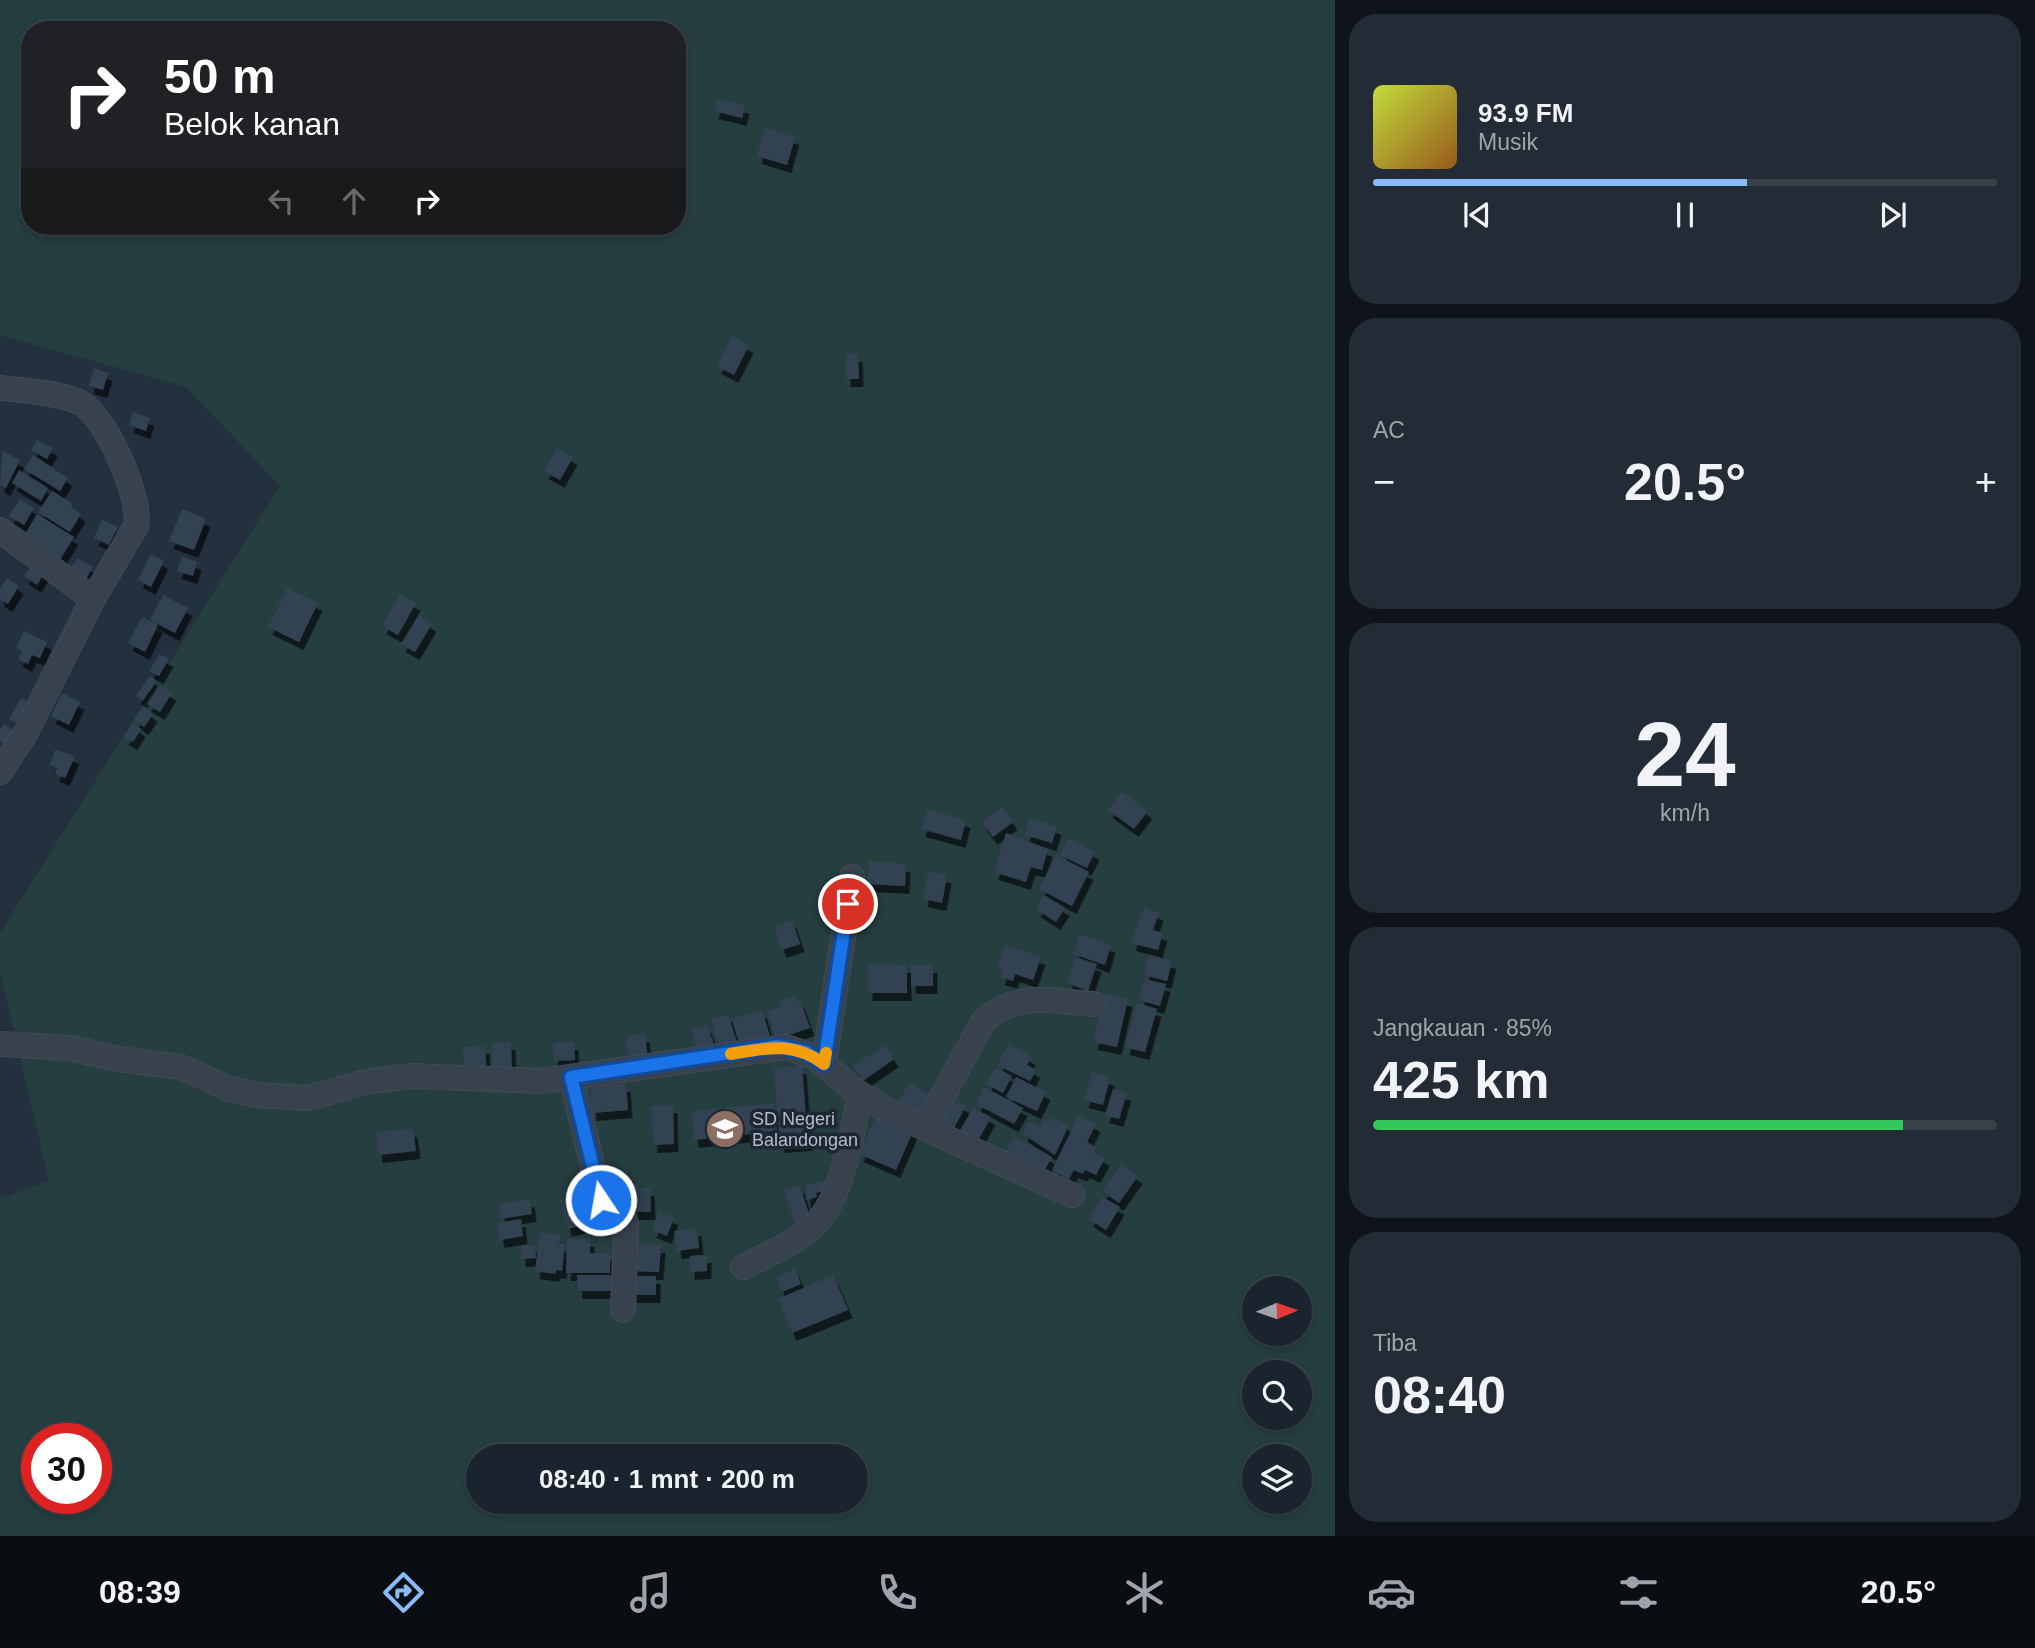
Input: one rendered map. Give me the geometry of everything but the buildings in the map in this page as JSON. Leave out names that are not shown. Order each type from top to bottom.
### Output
[{"type":"street","points":[[0,388],[63,398],[85,406],[122,460],[138,519],[93,599],[25,734],[0,772]]},
{"type":"street","points":[[0,530],[93,599]]},
{"type":"street","points":[[824,1064],[852,877]]},
{"type":"street","points":[[925,1128],[985,1020],[996,1010],[1009,1002],[1022,1000],[1093,1004]]},
{"type":"street","points":[[0,1044],[70,1048],[118,1059],[181,1066],[230,1089],[258,1095],[307,1098],[370,1081],[412,1076],[507,1082],[571,1077],[777,1046],[806,1052],[860,1094],[925,1128],[1072,1195]]},
{"type":"street","points":[[571,1077],[602,1204],[626,1224],[623,1310]]},
{"type":"street","points":[[743,1267],[800,1237],[815,1225],[828,1207],[847,1153],[860,1094]]},
{"type":"green space","points":[[0,0],[1335,0],[1335,1536],[0,1536],[0,1198],[49,1181],[0,972],[0,933],[280,486],[186,387],[0,335]]},
{"type":"slow traffic","points":[[731,1054],[777,1046],[796,1048],[824,1064],[826,1053]]},
{"type":"place","name":"SD Negeri Balandongan","points":[[725,1129]]},
{"type":"route","points":[[601,1200],[571,1077],[680,1063],[777,1046],[796,1048],[824,1064],[848,904]]}]
